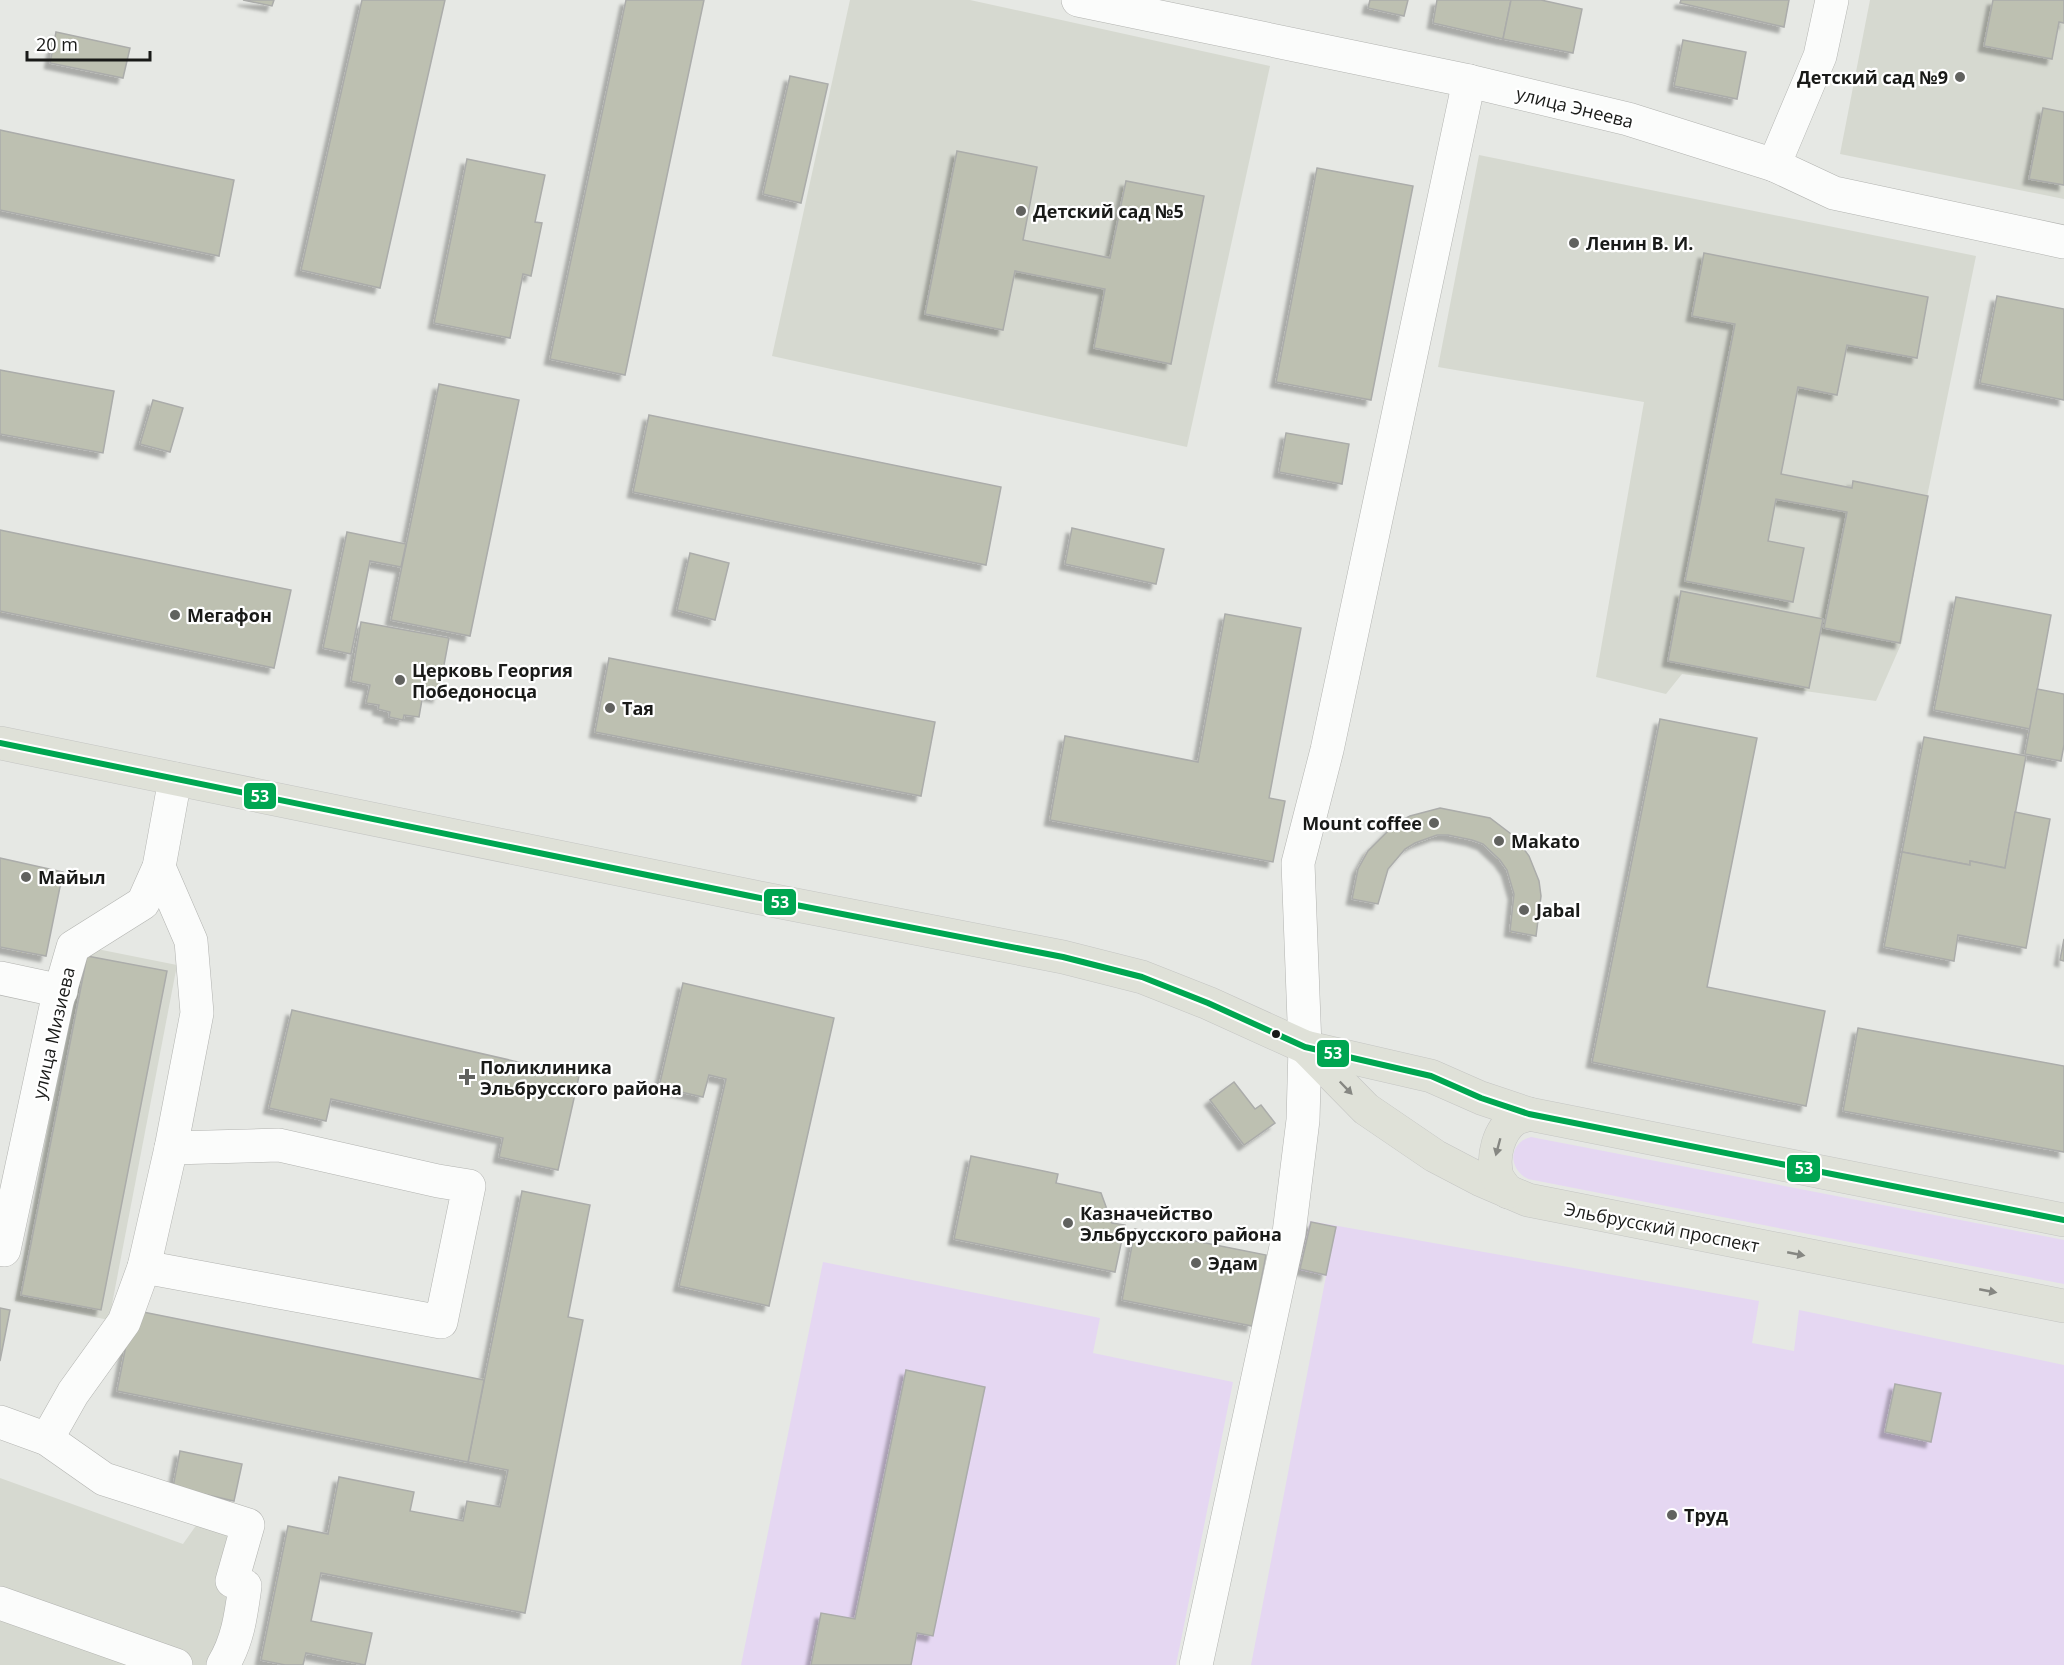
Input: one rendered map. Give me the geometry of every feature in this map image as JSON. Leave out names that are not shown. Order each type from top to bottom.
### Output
[{"type":"main road","name":"Эльбрусский проспект","points":[[0,742],[1063,957],[1142,977],[1208,1003],[1305,1047],[1431,1076],[1482,1098],[1529,1114],[2064,1220]]},
{"type":"main road","name":"Эльбрусский проспект","points":[[1305,1047],[1366,1109],[1436,1156],[1479,1179],[1528,1200],[2064,1306]]},
{"type":"main road","points":[[1508,1192],[1498,1177],[1495,1160],[1497,1144],[1515,1119],[1529,1114]]},
{"type":"street","name":"улица Энеева","points":[[1078,0],[1197,12],[1628,119],[1774,165],[1834,193],[2064,242]]},
{"type":"street","points":[[1774,165],[1820,56],[1832,0]]},
{"type":"street","points":[[1196,1665],[1289,1233],[1303,1120],[1305,1047],[1298,863],[1327,750],[1469,81]]},
{"type":"street","name":"улица Мизиева","points":[[0,1249],[4,1250],[61,991],[73,947],[143,903],[159,867],[175,779]]},
{"type":"street","points":[[47,1439],[73,1393],[124,1322],[144,1267],[171,1148],[197,1013],[191,941],[159,867]]},
{"type":"street","points":[[0,978],[61,991]]},
{"type":"street","points":[[144,1267],[441,1322],[469,1186],[279,1145],[171,1148]]},
{"type":"street","points":[[0,1422],[47,1439],[104,1479],[248,1526],[232,1581],[245,1586],[240,1619],[233,1648],[223,1665]]},
{"type":"street","points":[[0,1603],[176,1665]]},
{"type":"shaded area","name":"Детский сад №5","points":[[850,0],[970,0],[1270,66],[1187,447],[772,356]]},
{"type":"shaded area","name":"Детский сад №9","points":[[1870,0],[2064,0],[2064,199],[1840,154]]},
{"type":"shaded area","points":[[1479,155],[1976,256],[1928,492],[1902,642],[1876,701],[1682,674],[1666,694],[1596,677],[1644,402],[1438,367]]},
{"type":"shaded area","points":[[82,946],[177,965],[109,1320],[15,1301]]},
{"type":"shaded area","points":[[1531,1137],[2064,1240],[2064,1284],[1528,1179],[1517,1169],[1513,1156],[1518,1145]]},
{"type":"shaded area","name":"Труд","points":[[1310,1221],[1759,1301],[1752,1343],[1794,1351],[1799,1310],[2064,1365],[2064,1665],[1251,1665],[1326,1276],[1299,1270]]},
{"type":"shaded area","points":[[823,1262],[1100,1318],[1093,1353],[1233,1382],[1176,1665],[741,1665]]},
{"type":"shaded area","points":[[0,1478],[183,1544],[200,1520],[250,1536],[235,1665],[0,1665]]},
{"type":"building","points":[[243,0],[274,0],[272,6]]},
{"type":"building","points":[[362,0],[445,0],[380,288],[301,270]]},
{"type":"building","points":[[626,0],[704,0],[625,375],[550,359]]},
{"type":"building","points":[[1370,0],[1408,0],[1404,16],[1368,8]]},
{"type":"building","points":[[1437,0],[1511,0],[1503,39],[1433,23]]},
{"type":"building","points":[[1511,0],[1541,0],[1582,9],[1573,53],[1503,39]]},
{"type":"building","points":[[1681,0],[1789,0],[1784,27],[1680,3]]},
{"type":"building","points":[[1993,0],[2064,0],[2064,23],[2059,22],[2052,59],[1984,46]]},
{"type":"building","points":[[56,32],[130,48],[123,78],[50,63]]},
{"type":"building","points":[[1683,40],[1746,52],[1737,99],[1674,86]]},
{"type":"building","points":[[790,76],[828,84],[801,203],[763,194]]},
{"type":"building","points":[[2043,108],[2064,112],[2064,185],[2029,179]]},
{"type":"building","points":[[0,130],[234,180],[219,256],[0,210]]},
{"type":"building","points":[[957,151],[1037,167],[1023,240],[1110,258],[1126,181],[1204,196],[1171,364],[1094,348],[1105,289],[1015,271],[1003,330],[925,314]]},
{"type":"building","points":[[467,159],[545,175],[535,222],[542,223],[531,276],[523,274],[510,338],[434,323]]},
{"type":"building","points":[[1317,168],[1413,186],[1371,400],[1276,382]]},
{"type":"building","points":[[1704,253],[1928,297],[1917,358],[1847,345],[1837,395],[1798,387],[1781,474],[1852,488],[1853,481],[1928,496],[1900,643],[1824,628],[1847,512],[1776,499],[1768,541],[1804,548],[1793,602],[1685,581],[1735,324],[1692,316]]},
{"type":"building","points":[[1997,296],[2064,309],[2064,400],[1980,383]]},
{"type":"building","points":[[0,370],[114,391],[103,453],[0,434]]},
{"type":"building","points":[[439,384],[519,400],[470,636],[391,620]]},
{"type":"building","points":[[153,400],[183,408],[170,452],[140,444]]},
{"type":"building","points":[[649,415],[1001,487],[986,565],[633,492]]},
{"type":"building","points":[[1286,433],[1349,444],[1342,484],[1279,472]]},
{"type":"building","points":[[1072,528],[1164,549],[1156,584],[1065,564]]},
{"type":"building","points":[[0,530],[291,590],[274,668],[0,611]]},
{"type":"building","points":[[347,532],[406,544],[401,567],[370,561],[351,654],[323,648]]},
{"type":"building","points":[[690,553],[729,563],[715,620],[677,610]]},
{"type":"building","points":[[1681,591],[1823,619],[1809,688],[1668,661]]},
{"type":"building","points":[[1956,597],[2051,615],[2030,729],[1934,710]]},
{"type":"building","points":[[1225,614],[1301,628],[1269,798],[1285,801],[1273,862],[1050,820],[1065,736],[1198,762]]},
{"type":"building","points":[[361,622],[449,638],[438,697],[423,694],[419,717],[404,715],[403,720],[389,717],[390,712],[378,709],[379,705],[366,703],[370,685],[351,681]]},
{"type":"building","points":[[609,658],[935,722],[921,796],[595,732]]},
{"type":"building","points":[[2037,689],[2064,694],[2064,745],[2061,761],[2025,754]]},
{"type":"building","points":[[1660,719],[1757,738],[1707,987],[1825,1011],[1806,1106],[1592,1062]]},
{"type":"building","points":[[1924,737],[2026,756],[2005,868],[1970,861],[1970,865],[1902,852]]},
{"type":"building","points":[[1440,808],[1490,818],[1515,837],[1529,856],[1539,881],[1541,896],[1536,936],[1510,931],[1514,894],[1507,870],[1500,860],[1483,844],[1448,835],[1437,835],[1405,849],[1388,869],[1378,904],[1352,899],[1358,869],[1368,851],[1396,823],[1410,816]]},
{"type":"building","points":[[2015,812],[2050,819],[2026,948],[1958,935],[1954,961],[1884,947],[1902,852],[1970,865],[1970,861],[2005,868]]},
{"type":"building","points":[[0,858],[63,872],[46,956],[0,947]]},
{"type":"building","points":[[2064,939],[2064,961],[2060,960]]},
{"type":"building","points":[[87,956],[167,971],[101,1310],[21,1295]]},
{"type":"building","points":[[683,983],[834,1018],[769,1306],[679,1286],[726,1079],[709,1075],[703,1097],[659,1087]]},
{"type":"building","points":[[292,1010],[579,1076],[558,1170],[499,1157],[503,1138],[331,1099],[326,1121],[269,1108]]},
{"type":"building","points":[[1858,1028],[2064,1066],[2064,1152],[1843,1111]]},
{"type":"building","points":[[1234,1082],[1255,1109],[1261,1105],[1275,1123],[1244,1145],[1210,1100]]},
{"type":"building","points":[[971,1156],[1058,1174],[1056,1183],[1101,1193],[1112,1223],[1125,1225],[1115,1272],[954,1239]]},
{"type":"building","points":[[522,1191],[590,1205],[568,1317],[583,1320],[525,1613],[321,1573],[311,1621],[372,1633],[365,1665],[306,1653],[303,1665],[285,1665],[261,1660],[288,1526],[328,1534],[339,1477],[414,1492],[410,1511],[463,1521],[467,1501],[500,1507],[508,1470],[468,1462]]},
{"type":"building","points":[[1311,1222],[1336,1227],[1326,1275],[1300,1269]]},
{"type":"building","points":[[1135,1229],[1266,1255],[1252,1326],[1122,1300]]},
{"type":"building","points":[[0,1308],[10,1310],[0,1361]]},
{"type":"building","points":[[133,1310],[484,1380],[468,1462],[117,1391]]},
{"type":"building","points":[[906,1370],[985,1387],[933,1636],[917,1633],[911,1665],[811,1665],[821,1613],[855,1619]]},
{"type":"building","points":[[1895,1384],[1941,1393],[1931,1442],[1885,1432]]},
{"type":"building","points":[[180,1451],[242,1464],[234,1501],[173,1487]]},
{"type":"transit line","name":"53","points":[[0,743],[755,897],[1063,957],[1142,977],[1208,1003],[1305,1047],[1431,1076],[1481,1098],[1529,1114],[2064,1220]]},
{"type":"place","name":"Детский сад №9","points":[[1960,77]]},
{"type":"place","name":"Детский сад №5","points":[[1021,211]]},
{"type":"place","name":"Ленин В. И.","points":[[1574,243]]},
{"type":"place","name":"Мегафон","points":[[175,615]]},
{"type":"place","name":"Церковь Георгия Победоносца","points":[[400,680]]},
{"type":"place","name":"Тая","points":[[610,708]]},
{"type":"place","name":"Mount coffee","points":[[1434,823]]},
{"type":"place","name":"Мakato","points":[[1499,841]]},
{"type":"place","name":"Майыл","points":[[26,877]]},
{"type":"place","name":"Jabal","points":[[1524,910]]},
{"type":"place","name":"Поликлиника Эльбрусского района","points":[[467,1077]]},
{"type":"place","name":"Казначейство Эльбрусского района","points":[[1068,1223]]},
{"type":"place","name":"Эдам","points":[[1196,1263]]},
{"type":"place","name":"Труд","points":[[1672,1515]]}]
